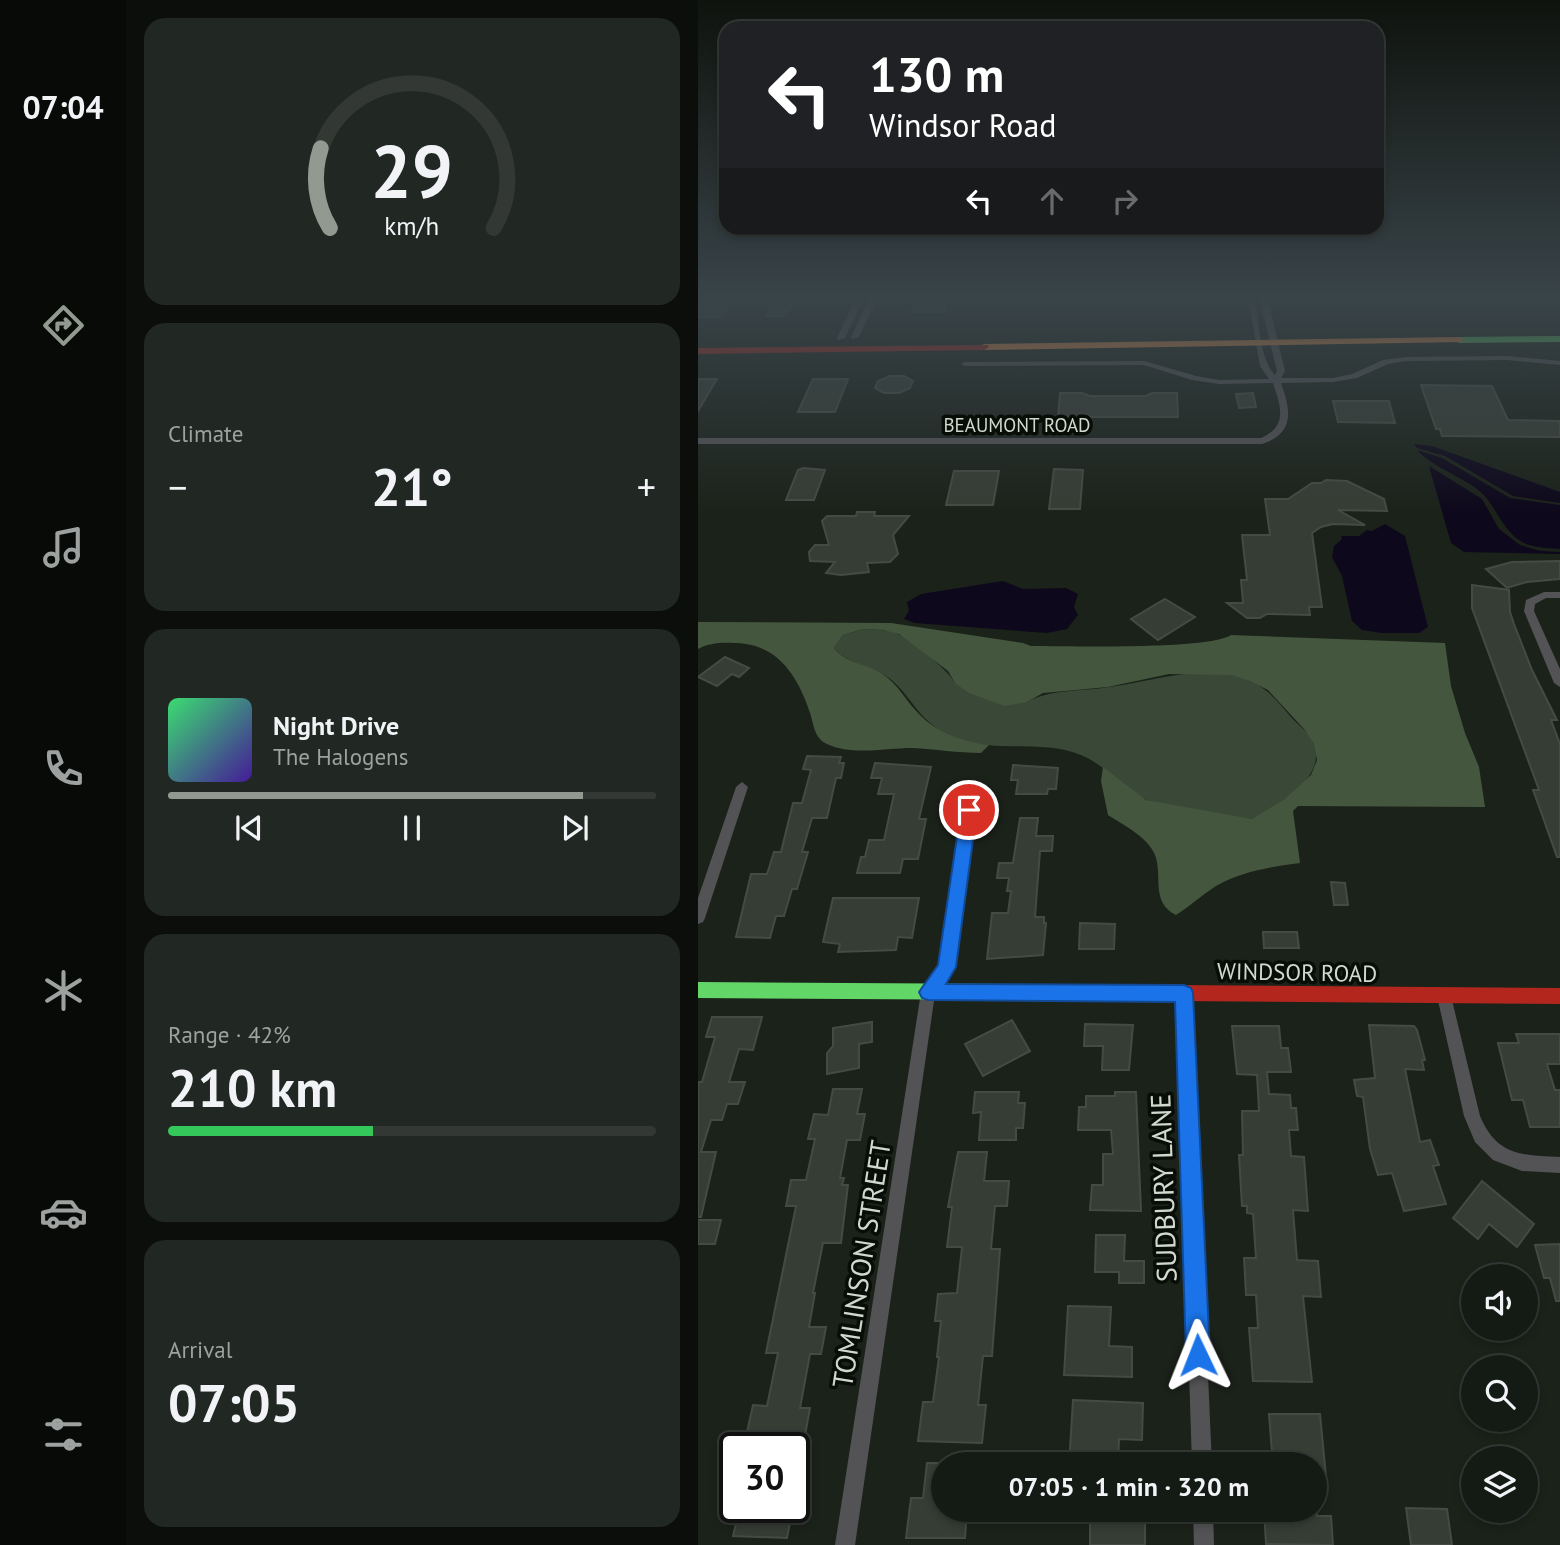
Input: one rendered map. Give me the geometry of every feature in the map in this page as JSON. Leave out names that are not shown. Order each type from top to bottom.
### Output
[{"type":"main road","name":"WINDSOR ROAD","points":[[698,990],[1560,996]]},
{"type":"street","points":[[1167,369],[1207,380],[1276,381],[1344,379],[1368,369]]},
{"type":"street","name":"BEAUMONT ROAD","points":[[698,442],[1252,443],[1273,437],[1285,424],[1276,381],[1265,369]]},
{"type":"street","name":"BEAUMONT ROAD","points":[[1276,381],[1280,369]]},
{"type":"street","points":[[1560,595],[1535,598],[1530,602],[1529,611],[1560,683]]},
{"type":"street","points":[[698,918],[742,787]]},
{"type":"street","points":[[928,992],[947,967],[969,810]]},
{"type":"street","name":"TOMLINSON STREET","points":[[845,1545],[928,992]]},
{"type":"street","name":"SUDBURY LANE","points":[[1184,993],[1202,1452]]},
{"type":"street","points":[[1444,996],[1472,1116],[1481,1137],[1499,1154],[1522,1163],[1560,1165]]},
{"type":"street","points":[[1203,1522],[1204,1545]]},
{"type":"green space","points":[[698,622],[891,623],[1031,646],[1167,645],[1218,640],[1231,635],[1445,643],[1451,686],[1465,733],[1479,767],[1485,807],[1298,806],[1293,811],[1300,863],[1267,868],[1236,877],[1216,886],[1176,915],[1168,910],[1160,896],[1157,863],[1152,849],[1134,832],[1108,815],[1101,781],[1103,767],[1146,800],[1252,819],[1285,799],[1311,775],[1317,760],[1314,744],[1304,729],[1268,690],[1231,675],[1169,674],[1108,687],[1043,693],[1027,702],[1005,706],[969,693],[955,683],[948,671],[899,634],[863,629],[843,635],[834,648],[844,657],[887,677],[916,711],[936,728],[971,742],[989,745],[981,753],[912,748],[847,750],[827,744],[819,738],[799,686],[784,664],[774,655],[749,644],[715,643],[698,649]]},
{"type":"green space","points":[[863,629],[888,631],[902,636],[937,663],[955,683],[1027,702],[1057,692],[1110,687],[1184,674],[1214,673],[1241,677],[1271,695],[1309,736],[1316,756],[1313,768],[1297,790],[1252,819],[1158,804],[1130,790],[1081,755],[1049,748],[982,745],[966,742],[939,730],[889,678],[853,662],[834,648],[843,635]]},
{"type":"shaded area","points":[[1414,444],[1432,446],[1560,492],[1560,503],[1513,496],[1445,456],[1417,448]]},
{"type":"shaded area","points":[[1417,450],[1442,458],[1510,498],[1560,505],[1560,549],[1531,545],[1516,538],[1481,493],[1464,480],[1434,464]]},
{"type":"shaded area","points":[[1429,466],[1482,499],[1499,529],[1520,545],[1560,554],[1464,552],[1451,543]]},
{"type":"shaded area","points":[[1385,524],[1405,536],[1428,627],[1419,633],[1362,630],[1352,621],[1342,576],[1332,557],[1334,546],[1342,539],[1341,536],[1359,536]]},
{"type":"shaded area","points":[[1003,581],[1023,589],[1066,588],[1078,594],[1074,607],[1078,615],[1067,629],[1047,633],[915,623],[904,619],[909,611],[907,602],[921,594]]},
{"type":"building","points":[[890,376],[904,376],[913,381],[910,388],[899,393],[884,393],[875,388],[878,381]]},
{"type":"building","points":[[698,379],[717,379],[698,411]]},
{"type":"building","points":[[813,379],[848,379],[835,412],[798,412]]},
{"type":"building","points":[[1421,385],[1492,386],[1508,420],[1560,421],[1560,437],[1442,436],[1440,429],[1436,429]]},
{"type":"building","points":[[1060,393],[1146,396],[1152,393],[1177,393],[1178,417],[1058,417]]},
{"type":"building","points":[[1253,393],[1256,407],[1239,408],[1236,394]]},
{"type":"building","points":[[1333,401],[1389,401],[1395,423],[1338,422]]},
{"type":"building","points":[[1054,469],[1083,470],[1080,509],[1049,509]]},
{"type":"building","points":[[798,470],[825,470],[814,500],[786,500]]},
{"type":"building","points":[[954,471],[999,471],[993,505],[946,505]]},
{"type":"building","points":[[1326,480],[1347,481],[1384,499],[1387,511],[1338,510],[1365,525],[1333,524],[1312,533],[1322,607],[1309,607],[1310,615],[1267,614],[1260,618],[1247,618],[1227,603],[1243,603],[1241,580],[1247,580],[1242,535],[1270,535],[1265,499],[1288,499],[1312,483]]},
{"type":"building","points":[[857,512],[875,512],[874,516],[909,516],[893,535],[898,554],[890,562],[867,563],[869,572],[841,575],[826,573],[835,562],[810,561],[809,552],[815,545],[829,545],[822,521],[827,516],[856,516]]},
{"type":"building","points":[[1560,561],[1560,579],[1527,582],[1507,588],[1486,569],[1512,562]]},
{"type":"building","points":[[1472,585],[1509,590],[1510,612],[1514,624],[1532,670],[1557,720],[1551,720],[1560,744],[1560,857],[1557,857],[1533,790],[1539,790],[1472,608]]},
{"type":"building","points":[[1165,599],[1195,617],[1158,640],[1131,619]]},
{"type":"building","points":[[725,657],[749,668],[739,677],[732,674],[717,686],[698,677]]},
{"type":"building","points":[[807,756],[841,757],[839,763],[844,763],[841,778],[836,778],[827,818],[812,818],[802,852],[808,852],[797,889],[792,889],[784,916],[776,916],[770,938],[736,937],[751,874],[767,874],[774,852],[781,852],[793,803],[802,803],[811,770],[803,769]]},
{"type":"building","points":[[875,763],[931,767],[919,819],[926,819],[918,859],[903,859],[900,873],[857,873],[869,840],[884,840],[894,794],[878,794],[882,778],[871,778]]},
{"type":"building","points":[[1013,765],[1058,768],[1056,789],[1048,789],[1047,794],[1016,794],[1018,780],[1011,780]]},
{"type":"building","points":[[1020,818],[1038,818],[1036,836],[1053,836],[1052,851],[1040,851],[1035,917],[1044,917],[1046,923],[1043,955],[987,959],[992,913],[1008,913],[1011,891],[1007,891],[1009,878],[997,878],[999,863],[1013,863]]},
{"type":"building","points":[[1331,882],[1345,883],[1348,905],[1334,905]]},
{"type":"building","points":[[833,898],[919,898],[912,938],[898,937],[896,950],[838,952],[840,944],[823,942]]},
{"type":"building","points":[[1080,923],[1115,924],[1114,949],[1079,949]]},
{"type":"building","points":[[1263,932],[1297,932],[1299,948],[1264,948]]},
{"type":"building","points":[[712,1017],[762,1017],[753,1050],[739,1049],[729,1082],[745,1082],[738,1104],[727,1104],[722,1120],[711,1120],[701,1152],[716,1152],[701,1217],[698,1217],[698,1082],[702,1082],[715,1037],[706,1037]]},
{"type":"building","points":[[1012,1020],[1030,1051],[983,1076],[965,1044]]},
{"type":"building","points":[[872,1022],[872,1042],[859,1044],[859,1068],[827,1074],[827,1053],[833,1046],[833,1028]]},
{"type":"building","points":[[1085,1024],[1133,1025],[1129,1070],[1102,1070],[1103,1046],[1084,1046]]},
{"type":"building","points":[[1369,1025],[1414,1026],[1417,1030],[1425,1060],[1422,1060],[1424,1070],[1405,1069],[1420,1142],[1430,1140],[1439,1165],[1433,1166],[1446,1204],[1404,1211],[1392,1173],[1378,1175],[1370,1149],[1363,1097],[1357,1096],[1354,1080],[1375,1078]]},
{"type":"building","points":[[1232,1026],[1279,1026],[1281,1048],[1288,1048],[1291,1072],[1267,1072],[1269,1094],[1290,1095],[1291,1108],[1296,1108],[1298,1130],[1289,1130],[1291,1156],[1304,1157],[1308,1211],[1293,1210],[1297,1260],[1318,1261],[1321,1297],[1303,1296],[1312,1382],[1253,1381],[1249,1328],[1258,1328],[1256,1295],[1246,1295],[1244,1258],[1256,1258],[1253,1214],[1247,1213],[1247,1206],[1242,1206],[1239,1155],[1243,1155],[1242,1111],[1259,1111],[1257,1075],[1237,1074]]},
{"type":"building","points":[[1516,1034],[1560,1034],[1560,1064],[1547,1064],[1555,1090],[1560,1090],[1560,1127],[1530,1127],[1523,1100],[1512,1100],[1498,1043],[1519,1043]]},
{"type":"building","points":[[833,1089],[862,1089],[857,1114],[865,1114],[860,1140],[847,1140],[840,1178],[844,1178],[842,1185],[848,1185],[841,1243],[823,1243],[813,1293],[809,1327],[826,1327],[821,1354],[810,1354],[800,1408],[810,1408],[806,1432],[747,1432],[753,1405],[767,1406],[778,1353],[766,1353],[796,1206],[786,1206],[791,1180],[806,1180],[815,1139],[808,1139],[814,1114],[828,1115]]},
{"type":"building","points":[[975,1092],[1019,1092],[1018,1103],[1025,1103],[1023,1128],[1016,1128],[1016,1140],[979,1140],[981,1112],[973,1113]]},
{"type":"building","points":[[1115,1092],[1136,1092],[1141,1211],[1090,1210],[1092,1185],[1103,1185],[1103,1154],[1113,1154],[1111,1130],[1078,1130],[1079,1107],[1086,1107],[1086,1096],[1115,1096]]},
{"type":"building","points":[[958,1152],[987,1152],[984,1181],[1009,1181],[1007,1206],[995,1206],[991,1249],[1000,1249],[992,1356],[983,1356],[978,1405],[986,1405],[982,1443],[918,1441],[923,1402],[933,1402],[941,1321],[935,1321],[938,1294],[957,1293],[962,1247],[947,1247],[952,1207],[948,1207]]},
{"type":"building","points":[[1482,1181],[1534,1224],[1517,1247],[1489,1224],[1478,1239],[1453,1218]]},
{"type":"building","points":[[698,1220],[721,1220],[715,1244],[698,1244]]},
{"type":"building","points":[[1096,1235],[1125,1235],[1124,1261],[1144,1261],[1144,1283],[1119,1283],[1119,1272],[1095,1272]]},
{"type":"building","points":[[1560,1244],[1560,1301],[1556,1301],[1550,1278],[1544,1278],[1535,1245]]},
{"type":"building","points":[[1068,1306],[1111,1307],[1109,1346],[1132,1347],[1132,1377],[1064,1375]]},
{"type":"building","points":[[1073,1400],[1143,1403],[1142,1440],[1119,1439],[1118,1452],[1070,1452]]},
{"type":"building","points":[[1269,1414],[1320,1414],[1324,1452],[1272,1452]]},
{"type":"building","points":[[927,1463],[931,1463],[931,1522],[966,1522],[965,1538],[906,1538],[911,1498],[923,1498]]},
{"type":"building","points":[[1406,1508],[1447,1509],[1452,1545],[1411,1545]]},
{"type":"building","points":[[1327,1516],[1331,1516],[1333,1545],[1266,1544],[1265,1522],[1327,1522]]},
{"type":"building","points":[[1090,1522],[1145,1522],[1145,1545],[1090,1545]]},
{"type":"building","points":[[736,1523],[790,1523],[787,1538],[733,1536]]},
{"type":"traffic: fast","points":[[698,990],[1175,993]]},
{"type":"traffic: jam","points":[[1175,993],[1560,996]]},
{"type":"route","points":[[969,810],[947,967],[928,992],[1184,993],[1198,1355]]}]
